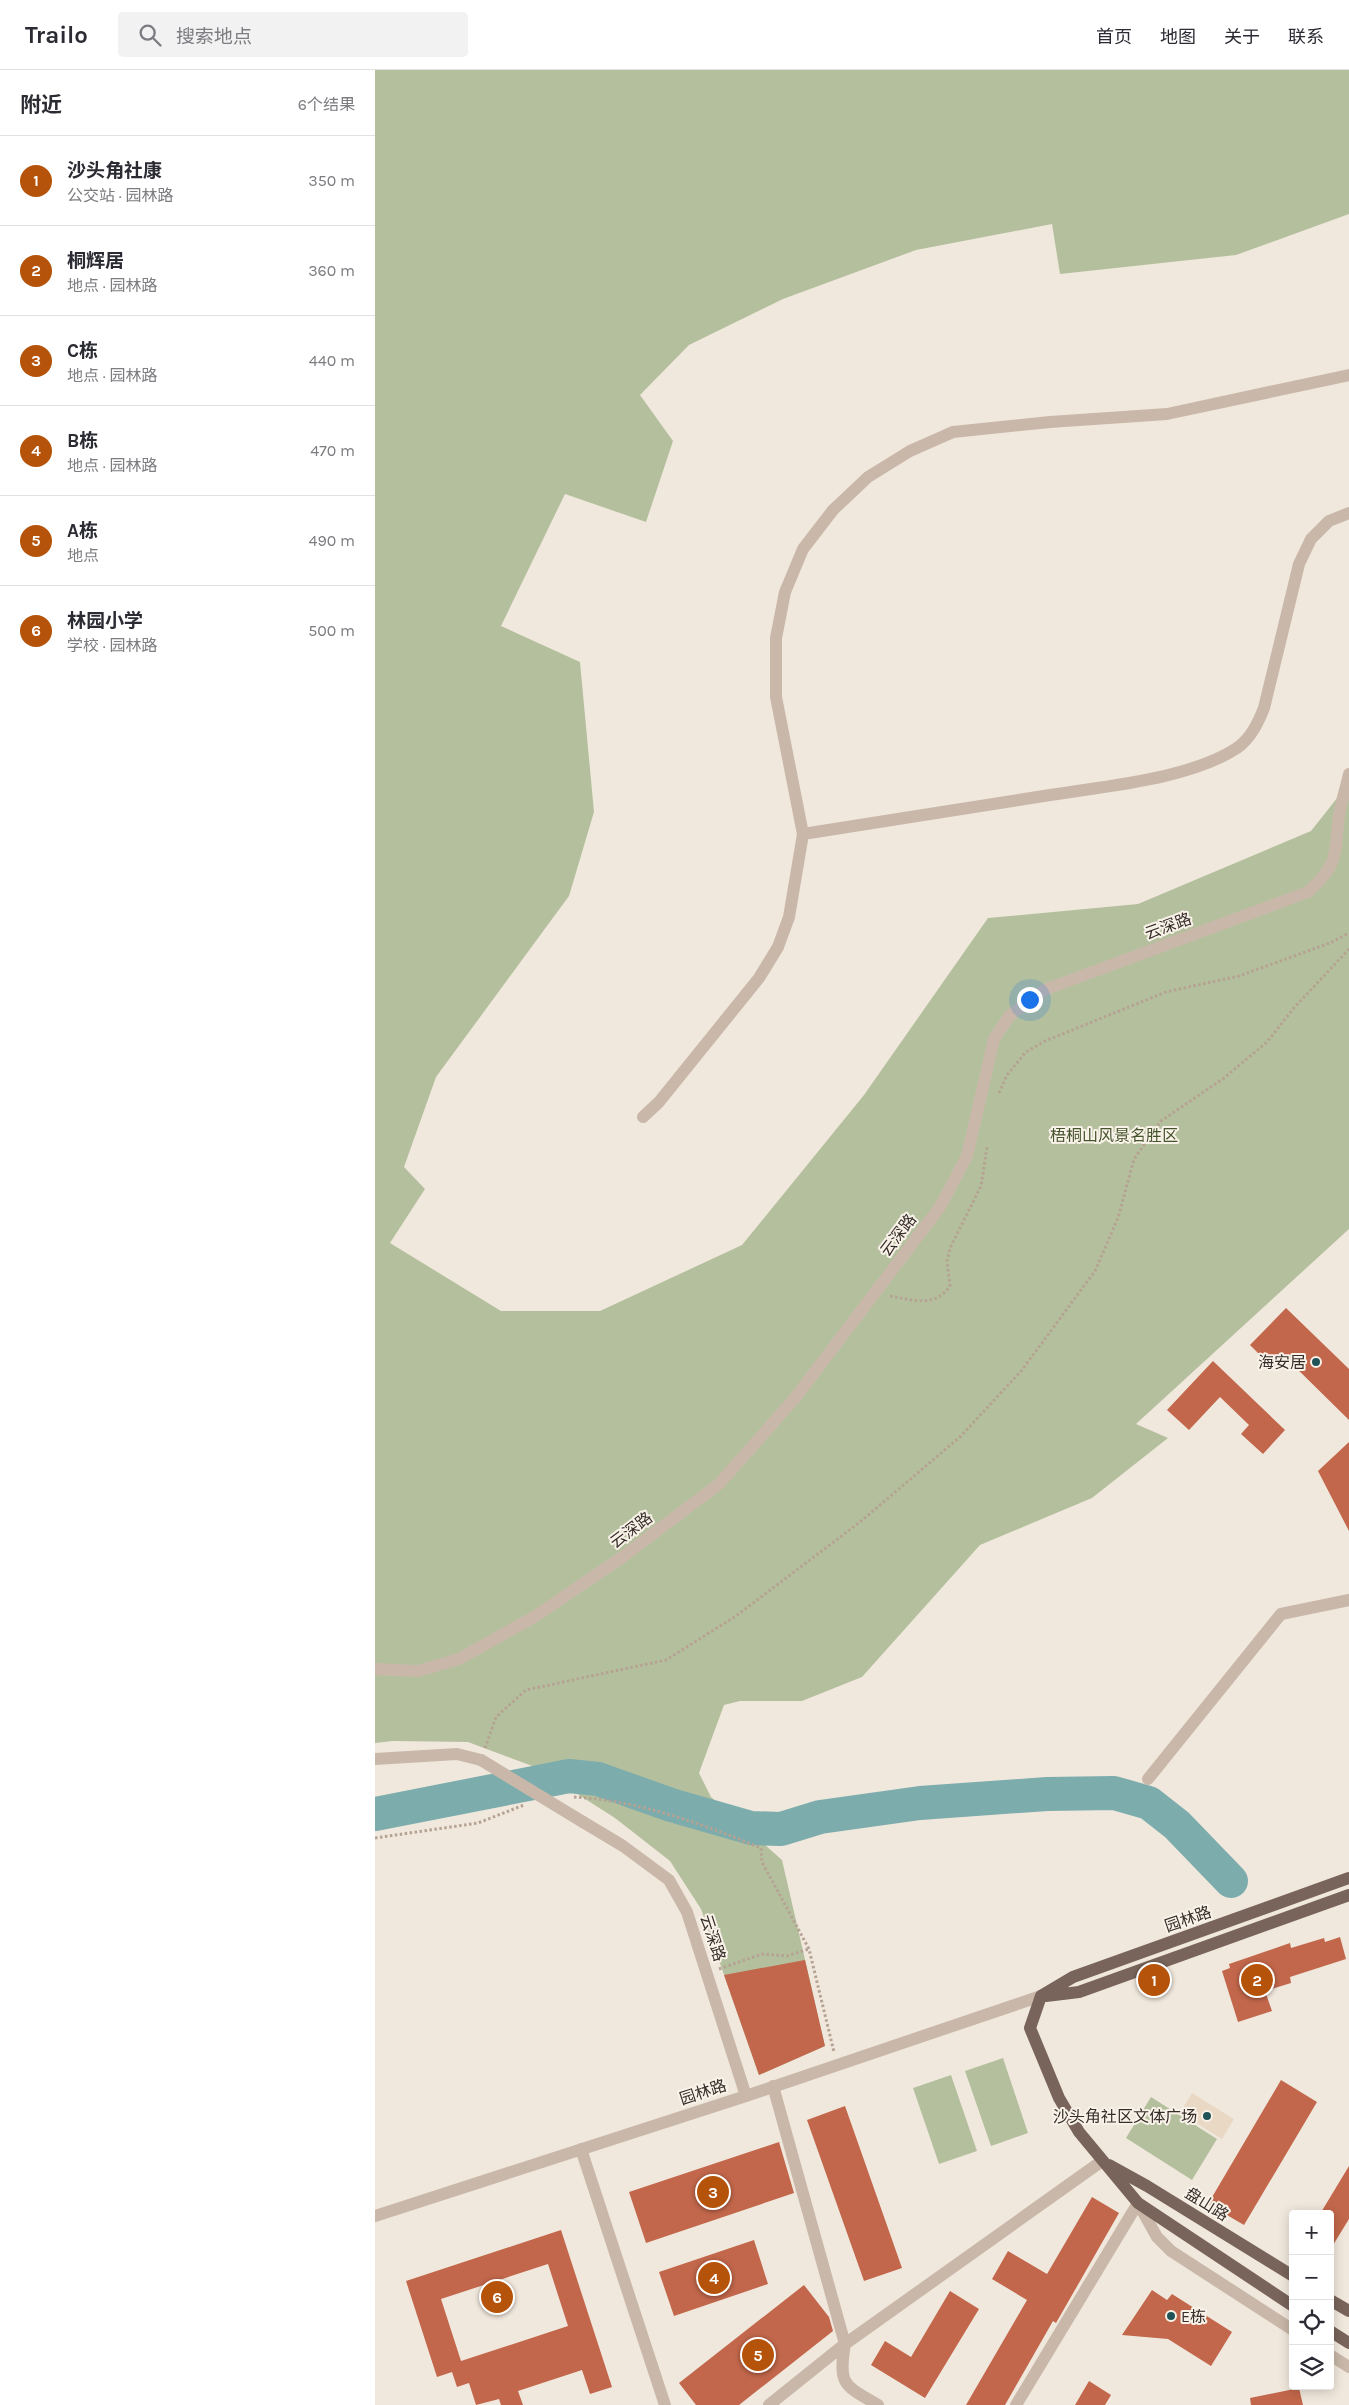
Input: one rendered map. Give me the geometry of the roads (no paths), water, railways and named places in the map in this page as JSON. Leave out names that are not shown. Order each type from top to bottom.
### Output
[{"type":"main road","name":"园林路","points":[[1041,1996],[1073,1977],[1349,1878]]},
{"type":"main road","name":"园林路","points":[[1041,1996],[1079,1992],[1349,1895]]},
{"type":"main road","name":"盘山路","points":[[1041,1996],[1030,2028],[1059,2098],[1079,2132],[1102,2161],[1138,2203],[1289,2303]]},
{"type":"main road","name":"盘山路","points":[[1102,2161],[1147,2186],[1289,2274]]},
{"type":"main road","points":[[1334,2302],[1349,2311]]},
{"type":"main road","points":[[1334,2334],[1349,2344]]},
{"type":"street","points":[[643,1117],[659,1102],[759,978],[777,947],[789,917],[803,834],[776,697],[777,629],[785,592],[803,549],[833,510],[868,477],[910,451],[953,432],[1050,422],[1167,414],[1349,374]]},
{"type":"street","points":[[803,834],[1123,783],[1183,771],[1215,759],[1238,747],[1255,729],[1264,708],[1299,564],[1311,539],[1329,521],[1349,513]]},
{"type":"street","name":"云深路","points":[[375,1669],[418,1671],[459,1659],[534,1617],[629,1553],[719,1484],[795,1398],[940,1207],[967,1156],[994,1039],[1010,1015],[1044,990],[1308,892],[1324,877],[1336,856],[1339,814],[1349,774]]},
{"type":"street","points":[[1148,1779],[1281,1614],[1349,1600]]},
{"type":"street","name":"云深路","points":[[375,1759],[457,1754],[481,1760],[623,1846],[669,1880],[687,1912],[746,2096]]},
{"type":"street","name":"园林路","points":[[375,2216],[746,2096],[1041,1996]]},
{"type":"street","points":[[773,2086],[845,2344],[841,2367],[843,2380],[852,2390],[877,2405]]},
{"type":"street","points":[[581,2149],[665,2405]]},
{"type":"street","points":[[769,2405],[845,2344],[1102,2161]]},
{"type":"street","points":[[1138,2203],[1157,2238],[1171,2252],[1289,2327]]},
{"type":"street","points":[[1016,2405],[1138,2203]]},
{"type":"street","points":[[1334,2358],[1349,2367]]},
{"type":"waterway","points":[[375,1814],[569,1776],[598,1779],[671,1805],[751,1828],[781,1829],[820,1817],[920,1803],[1047,1794],[1114,1793],[1149,1803],[1177,1825],[1231,1881]]},
{"type":"place","name":"海安居","points":[[1316,1362]]},
{"type":"place","name":"沙头角社康","points":[[1154,1980]]},
{"type":"place","name":"桐辉居","points":[[1257,1980]]},
{"type":"place","name":"沙头角社区文体广场","points":[[1207,2116]]},
{"type":"place","name":"C栋","points":[[713,2192]]},
{"type":"place","name":"B栋","points":[[714,2278]]},
{"type":"place","name":"林园小学","points":[[497,2297]]},
{"type":"place","name":"E栋","points":[[1171,2316]]},
{"type":"place","name":"A栋","points":[[758,2355]]},
{"type":"park label","name":"梧桐山风景名胜区","points":[[1114,1135]]}]
